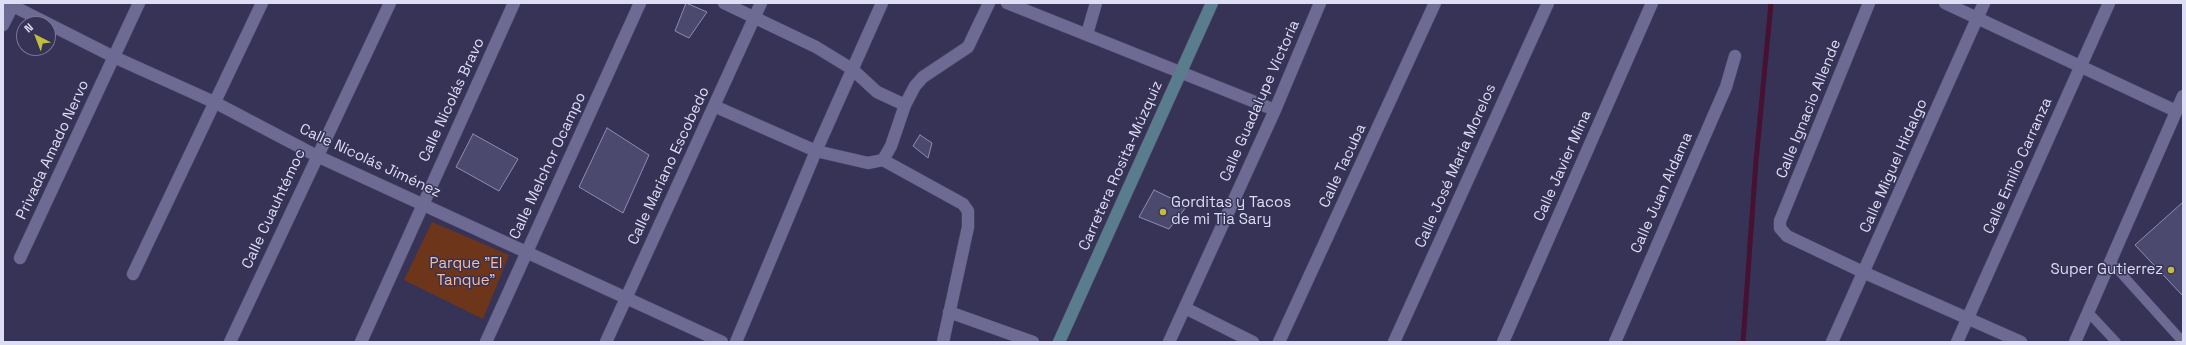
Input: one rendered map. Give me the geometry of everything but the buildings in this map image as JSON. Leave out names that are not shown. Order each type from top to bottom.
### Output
[{"type":"main road","name":"Carretera Rosita-Múzquiz","points":[[1059,342],[1212,3]]},
{"type":"street","name":"Privada Amado Nervo","points":[[20,258],[139,3]]},
{"type":"street","points":[[133,274],[216,103],[262,3]]},
{"type":"street","name":"Calle Cuauhtémoc","points":[[230,342],[390,3]]},
{"type":"street","name":"Calle Nicolás Bravo","points":[[361,342],[422,203],[514,3]]},
{"type":"street","name":"Calle Melchor Ocampo","points":[[486,342],[640,3]]},
{"type":"street","points":[[724,3],[816,47],[852,69],[877,92],[905,105]]},
{"type":"street","name":"Calle Mariano Escobedo","points":[[606,342],[761,3]]},
{"type":"street","points":[[736,342],[816,151],[882,3]]},
{"type":"street","points":[[883,160],[891,146],[905,105],[916,86],[923,77],[968,47],[989,3]]},
{"type":"street","points":[[1007,3],[1275,110]]},
{"type":"street","points":[[1087,34],[1096,3]]},
{"type":"street","name":"Calle Guadalupe Victoria","points":[[1169,342],[1275,110],[1320,3]]},
{"type":"street","name":"Calle Tacuba","points":[[1282,341],[1435,3]]},
{"type":"street","name":"Calle José María Morelos","points":[[1394,342],[1548,3]]},
{"type":"street","name":"Calle Javier Mina","points":[[1503,342],[1652,3]]},
{"type":"street","name":"Calle Ignacio Allende","points":[[1865,273],[1787,236],[1780,228],[1780,221],[1869,3]]},
{"type":"street","points":[[1945,3],[2176,111]]},
{"type":"street","name":"Calle Miguel Hidalgo","points":[[1832,342],[1865,273],[1984,3]]},
{"type":"street","name":"Calle Emilio Carranza","points":[[1957,342],[2109,3]]},
{"type":"street","name":"Calle Nicolás Jiménez","points":[[11,4],[114,57],[216,103],[317,156],[722,342]]},
{"type":"street","points":[[3,25],[11,4]]},
{"type":"street","name":"Calle Juan Aldama","points":[[1615,342],[1726,87],[1735,56]]},
{"type":"street","points":[[2075,342],[2183,96]]},
{"type":"street","points":[[714,106],[816,151],[868,163],[883,160],[958,201],[968,212],[968,227],[943,342]]},
{"type":"street","points":[[1865,273],[2021,342]]},
{"type":"street","points":[[1185,308],[1253,342]]},
{"type":"street","points":[[949,312],[1033,342]]},
{"type":"lane","points":[[2110,261],[2183,342]]},
{"type":"lane","points":[[2088,312],[2116,342]]},
{"type":"green space","name":"Parque \"El Tanque\"","points":[[432,222],[509,255],[483,319],[404,280]]},
{"type":"waterway","points":[[1743,342],[1756,161],[1771,3]]},
{"type":"place","name":"Gorditas y Tacos de mi Tia Sary","points":[[1163,212]]},
{"type":"place","name":"Super Gutierrez","points":[[2171,270]]}]
